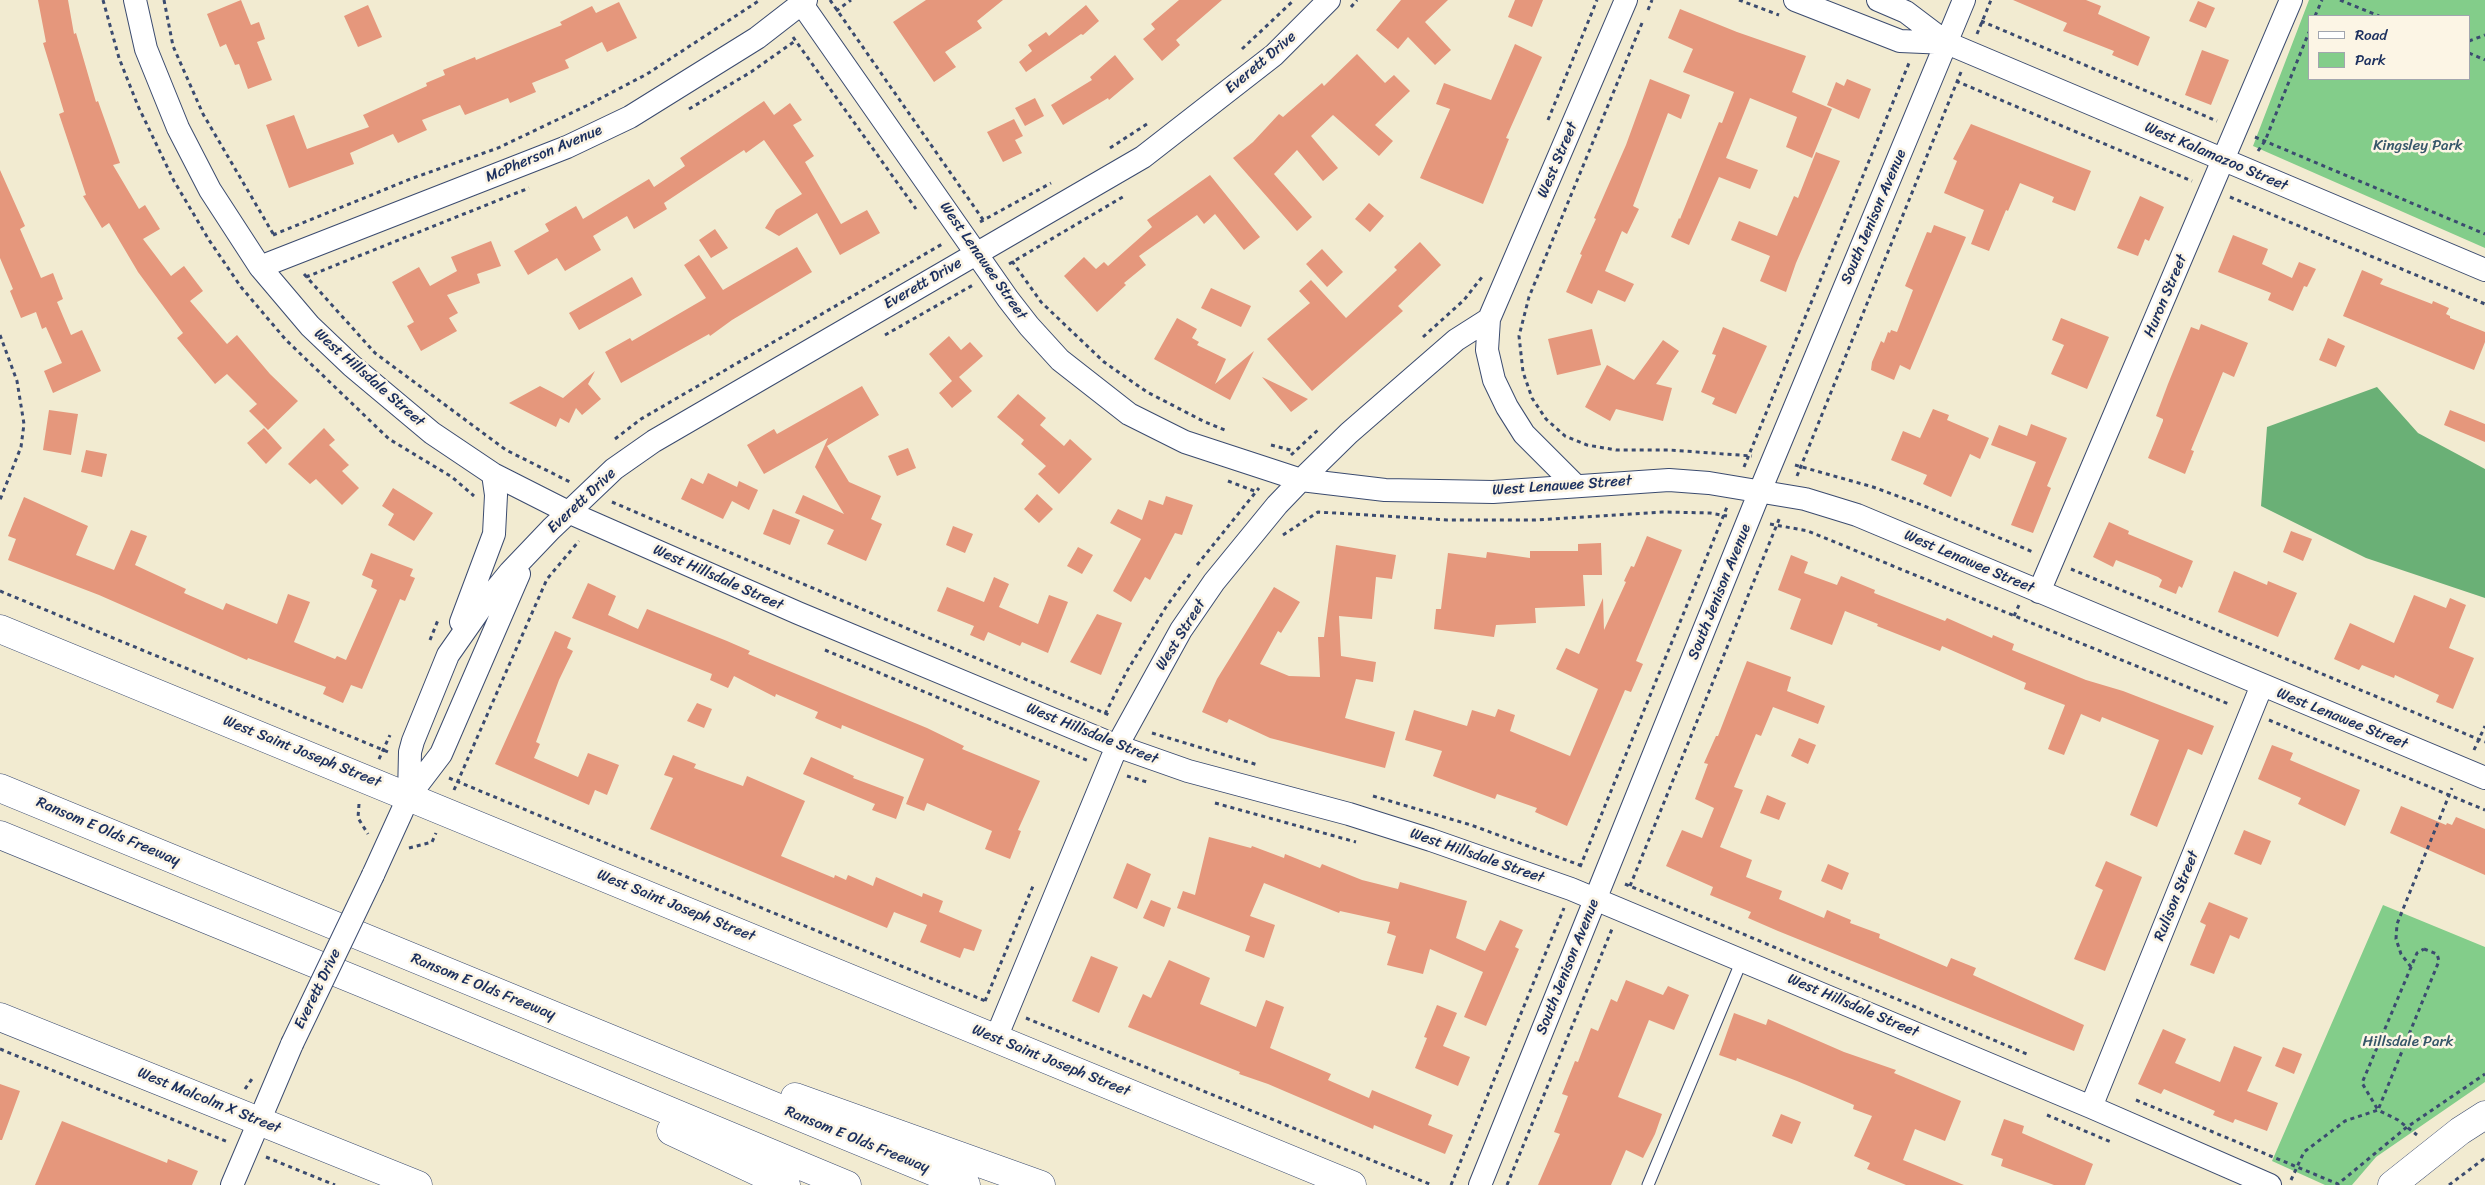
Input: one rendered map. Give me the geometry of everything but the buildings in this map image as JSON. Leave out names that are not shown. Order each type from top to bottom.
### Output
[{"type":"main road","name":"West Saint Joseph Street","points":[[0,629],[1352,1185]]},
{"type":"main road","name":"Ransom E Olds Freeway","points":[[0,788],[966,1185]]},
{"type":"main road","points":[[0,835],[380,990],[847,1185]]},
{"type":"main road","points":[[380,990],[471,1040],[786,1185]]},
{"type":"main road","points":[[540,1010],[744,1082],[834,1110],[1041,1185]]},
{"type":"main road","name":"West Malcolm X Street","points":[[0,1017],[418,1185]]},
{"type":"main road","points":[[2392,1185],[2436,1149],[2485,1115]]},
{"type":"street","name":"West Hillsdale Street","points":[[134,0],[146,49],[178,128],[210,190],[260,267],[310,326],[352,366],[432,433],[493,474],[594,524],[798,613],[1117,746],[1188,771],[1404,831],[1571,889],[2091,1107],[2270,1185]]},
{"type":"street","name":"West Street","points":[[1574,484],[1524,434],[1507,407],[1494,380],[1487,350],[1489,319],[1626,0]]},
{"type":"street","name":"West Kalamazoo Street","points":[[1878,0],[1906,12],[1946,43],[2485,270]]},
{"type":"street","name":"Huron Street","points":[[2039,592],[2291,0]]},
{"type":"street","name":"McPherson Avenue","points":[[260,267],[567,147],[630,117],[757,38],[802,1]]},
{"type":"street","name":"West Lenawee Street","points":[[802,1],[1008,299],[1060,360],[1129,414],[1185,442],[1301,480],[1385,490],[1493,492],[1574,484],[1669,480],[1736,487],[1789,496],[1857,515],[2485,778]]},
{"type":"street","name":"South Jenison Avenue","points":[[1480,1185],[1760,491],[1962,4]]},
{"type":"street","name":"Everett Drive","points":[[232,1185],[292,1044],[409,796],[420,766],[412,741],[448,655],[483,605],[537,545],[568,512],[614,469],[654,440],[1142,157],[1337,7]]},
{"type":"street","name":"West Kalamazoo Street","points":[[1789,8],[1900,41],[1946,43]]},
{"type":"street","name":"West Street","points":[[996,1038],[1117,746],[1181,630],[1277,505],[1301,480],[1349,433],[1456,340],[1489,319]]},
{"type":"street","points":[[448,655],[494,534],[496,504],[493,474]]},
{"type":"street","name":"Everett Drive","points":[[420,766],[440,754],[510,592],[537,545]]},
{"type":"street","name":"Rulison Street","points":[[2091,1107],[2262,686]]},
{"type":"lane","points":[[1648,1185],[1742,960]]},
{"type":"path","points":[[103,0],[119,58],[154,140],[179,190],[209,240],[241,287],[286,340],[389,439],[452,477],[474,495],[475,502]]},
{"type":"path","points":[[273,235],[413,178],[498,148],[586,106],[647,74],[760,0]]},
{"type":"path","points":[[830,0],[1041,302],[1104,362],[1147,392],[1204,421],[1235,434]]},
{"type":"path","points":[[1240,51],[1294,0]]},
{"type":"path","points":[[1337,7],[1357,0]]},
{"type":"path","points":[[1652,0],[1529,298],[1519,336],[1522,372],[1532,398],[1546,419],[1565,436],[1587,445],[1616,450],[1670,450],[1749,455],[1873,487],[1922,505],[2485,742]]},
{"type":"path","points":[[1739,0],[1789,8]]},
{"type":"path","points":[[1508,1185],[1991,0]]},
{"type":"path","points":[[2315,15],[2322,0]]},
{"type":"path","points":[[2340,0],[2377,15]]},
{"type":"path","points":[[1962,4],[1982,22],[2485,234]]},
{"type":"path","points":[[2470,41],[2485,34]]},
{"type":"path","points":[[1451,1185],[1918,41]]},
{"type":"path","points":[[2470,53],[2485,60]]},
{"type":"path","points":[[1899,61],[1933,75],[1958,81],[2485,304]]},
{"type":"path","points":[[1107,151],[1152,120]]},
{"type":"path","points":[[983,220],[1058,179]]},
{"type":"path","points":[[878,338],[991,275],[1129,192]]},
{"type":"path","points":[[0,335],[17,381],[24,424],[21,448],[0,500]]},
{"type":"path","points":[[1268,444],[1294,451],[1301,480],[1318,512]]},
{"type":"path","points":[[404,856],[409,848],[432,842],[547,579],[618,498]]},
{"type":"path","points":[[1279,540],[1302,520],[1318,512],[1447,520],[1534,520],[1662,512],[1724,515],[1808,531],[2485,810]]},
{"type":"path","points":[[0,591],[1432,1185]]},
{"type":"path","points":[[429,643],[440,616]]},
{"type":"path","points":[[820,648],[1108,768],[1156,785]]},
{"type":"path","points":[[2411,967],[2401,954],[2398,946],[2396,939],[2397,924],[2448,794],[2480,740],[2485,726]]},
{"type":"path","points":[[370,836],[358,818],[360,802],[391,733]]},
{"type":"path","points":[[1125,785],[1139,753]]},
{"type":"path","points":[[1210,802],[1360,842]]},
{"type":"path","points":[[1553,907],[1620,934]]},
{"type":"path","points":[[2288,1185],[2304,1152],[2345,1121],[2378,1110],[2439,961],[2436,954],[2424,949],[2417,953],[2362,1083],[2378,1110],[2398,1120],[2436,1149]]},
{"type":"path","points":[[1030,1019],[1034,1010]]},
{"type":"path","points":[[0,1049],[336,1185]]},
{"type":"path","points":[[2338,1184],[2407,1127],[2485,1074]]},
{"type":"path","points":[[2046,1114],[2120,1146]]},
{"type":"path","points":[[2449,1185],[2485,1158]]},
{"type":"green space","name":"Kingsley Park","points":[[2309,0],[2485,0],[2485,248],[2253,146]]},
{"type":"green space","points":[[2377,387],[2418,433],[2485,469],[2485,598],[2366,558],[2261,506],[2267,427]]},
{"type":"green space","name":"Hillsdale Park","points":[[2383,905],[2485,947],[2485,1082],[2376,1157],[2352,1185],[2325,1185],[2272,1161]]}]
